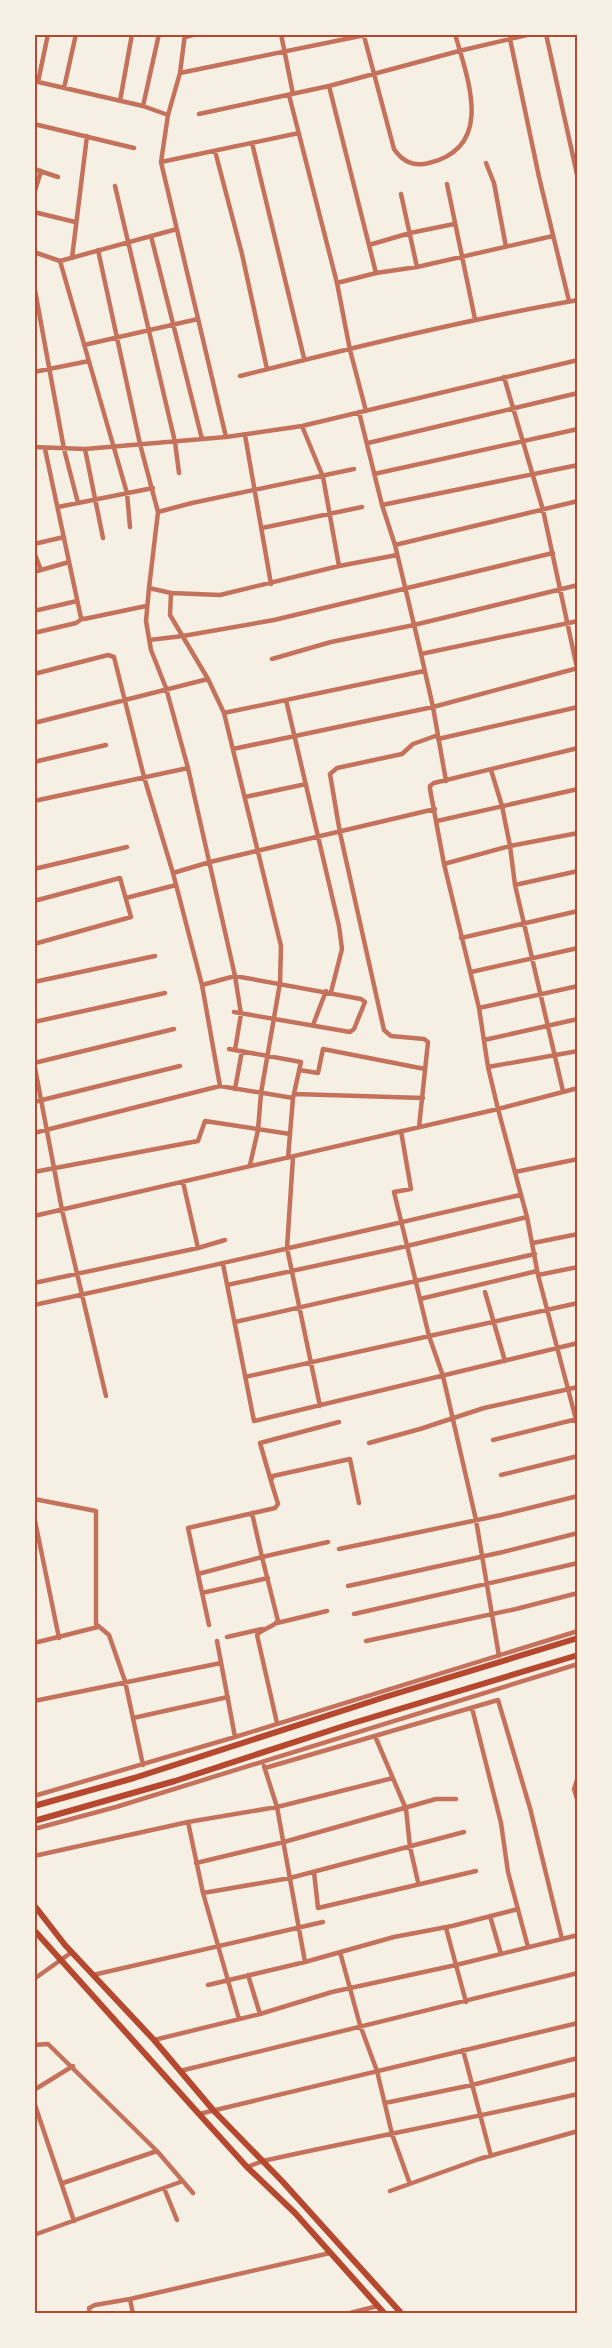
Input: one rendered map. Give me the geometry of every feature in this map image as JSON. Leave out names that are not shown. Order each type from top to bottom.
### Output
[{"type":"main road","points":[[34,1806],[134,1778],[578,1638]]},
{"type":"main road","points":[[34,1821],[175,1781],[358,1721],[578,1654]]},
{"type":"main road","points":[[34,1905],[72,1952],[154,2040],[213,2111],[263,2161],[402,2313]]},
{"type":"main road","points":[[34,1930],[199,2114],[295,2213],[385,2313]]},
{"type":"street","points":[[48,34],[36,82],[143,106],[168,115]]},
{"type":"street","points":[[64,88],[76,34]]},
{"type":"street","points":[[120,101],[132,34]]},
{"type":"street","points":[[143,106],[159,34]]},
{"type":"street","points":[[197,34],[185,36],[180,73],[168,115],[161,162],[226,437]]},
{"type":"street","points":[[280,34],[298,133],[337,283],[350,350],[366,411]]},
{"type":"street","points":[[180,73],[367,35],[373,73],[394,149],[408,162],[423,165],[442,160],[454,152],[471,129],[472,100],[455,34]]},
{"type":"street","points":[[199,114],[329,86],[509,37],[531,34]]},
{"type":"street","points":[[546,34],[578,179]]},
{"type":"street","points":[[509,37],[569,301]]},
{"type":"street","points":[[329,86],[376,273]]},
{"type":"street","points":[[34,124],[134,148]]},
{"type":"street","points":[[161,162],[298,133]]},
{"type":"street","points":[[72,258],[87,136]]},
{"type":"street","points":[[252,143],[304,358]]},
{"type":"street","points":[[215,151],[242,254],[267,369]]},
{"type":"street","points":[[486,163],[494,183],[506,247]]},
{"type":"street","points":[[34,169],[58,177]]},
{"type":"street","points":[[34,194],[41,171]]},
{"type":"street","points":[[447,184],[475,319]]},
{"type":"street","points":[[114,186],[175,442],[179,474]]},
{"type":"street","points":[[401,194],[417,267]]},
{"type":"street","points":[[34,212],[75,222]]},
{"type":"street","points":[[369,245],[410,233],[454,224]]},
{"type":"street","points":[[34,252],[60,261],[177,229]]},
{"type":"street","points":[[151,236],[202,440]]},
{"type":"street","points":[[337,283],[553,236]]},
{"type":"street","points":[[98,250],[140,444],[158,512],[146,606],[149,640],[154,660],[166,688],[188,768],[236,976],[241,1014],[235,1050]]},
{"type":"street","points":[[60,261],[127,493],[130,527]]},
{"type":"street","points":[[34,285],[64,448],[78,503]]},
{"type":"street","points":[[240,376],[304,358],[350,350],[475,319],[578,300]]},
{"type":"street","points":[[84,345],[198,319]]},
{"type":"street","points":[[34,447],[85,449],[114,447],[202,440],[302,426],[578,360]]},
{"type":"street","points":[[34,372],[89,361]]},
{"type":"street","points":[[233,748],[433,707],[577,669],[543,510],[504,377]]},
{"type":"street","points":[[368,443],[578,393]]},
{"type":"street","points":[[359,412],[382,505],[395,545],[421,654],[446,781]]},
{"type":"street","points":[[302,426],[323,477],[339,566]]},
{"type":"street","points":[[374,474],[578,429]]},
{"type":"street","points":[[245,435],[272,584]]},
{"type":"street","points":[[45,449],[82,619]]},
{"type":"street","points":[[85,449],[103,538]]},
{"type":"street","points":[[382,505],[578,465]]},
{"type":"street","points":[[158,512],[192,502],[354,469]]},
{"type":"street","points":[[58,507],[153,488]]},
{"type":"street","points":[[395,545],[578,501]]},
{"type":"street","points":[[262,528],[362,507]]},
{"type":"street","points":[[34,543],[64,537]]},
{"type":"street","points":[[34,552],[41,570]]},
{"type":"street","points":[[149,640],[274,620],[553,553]]},
{"type":"street","points":[[149,588],[210,596],[397,555]]},
{"type":"street","points":[[34,572],[69,562]]},
{"type":"street","points":[[272,659],[331,642],[414,625],[578,585]]},
{"type":"street","points":[[171,592],[169,611],[208,679],[224,713],[281,946],[280,983],[261,1093],[258,1130],[250,1165]]},
{"type":"street","points":[[34,611],[77,601]]},
{"type":"street","points":[[34,633],[76,623],[82,619],[146,606]]},
{"type":"street","points":[[421,654],[578,621]]},
{"type":"street","points":[[34,674],[111,655],[115,660],[144,777],[173,873],[202,985],[220,1086]]},
{"type":"street","points":[[224,713],[424,671]]},
{"type":"street","points":[[34,723],[208,679]]},
{"type":"street","points":[[286,700],[341,938],[340,962],[313,1025]]},
{"type":"street","points":[[419,1127],[428,1045],[426,1040],[391,1036],[384,1030],[340,832],[330,774],[337,768],[402,754],[413,744],[438,737],[578,707]]},
{"type":"street","points":[[34,762],[106,745]]},
{"type":"street","points":[[578,748],[430,786],[444,864],[479,1008],[488,1067],[527,1217],[546,1310],[578,1427]]},
{"type":"street","points":[[34,801],[188,768]]},
{"type":"street","points":[[491,770],[502,806],[510,846],[514,885],[563,1091]]},
{"type":"street","points":[[245,797],[306,784]]},
{"type":"street","points":[[437,821],[578,789]]},
{"type":"street","points":[[173,873],[210,862],[435,809]]},
{"type":"street","points":[[444,864],[510,846],[578,833]]},
{"type":"street","points":[[34,869],[127,848]]},
{"type":"street","points":[[514,885],[578,871]]},
{"type":"street","points":[[34,901],[120,878],[131,917],[34,944]]},
{"type":"street","points":[[126,898],[176,885]]},
{"type":"street","points":[[461,938],[578,911]]},
{"type":"street","points":[[471,972],[578,948]]},
{"type":"street","points":[[34,982],[156,956]]},
{"type":"street","points":[[202,985],[236,976],[328,991],[364,1000],[365,1004],[354,1029],[346,1032],[234,1012]]},
{"type":"street","points":[[479,1008],[578,986]]},
{"type":"street","points":[[34,1022],[165,993]]},
{"type":"street","points":[[484,1040],[578,1019]]},
{"type":"street","points":[[106,1396],[62,1210],[43,1100],[34,1063],[174,1029]]},
{"type":"street","points":[[229,1049],[301,1062],[293,1096],[290,1134],[287,1248],[320,1406]]},
{"type":"street","points":[[298,1070],[318,1073],[323,1049],[425,1069]]},
{"type":"street","points":[[235,1089],[242,1051]]},
{"type":"street","points":[[488,1067],[578,1051]]},
{"type":"street","points":[[34,1102],[180,1066]]},
{"type":"street","points":[[34,1133],[220,1086],[293,1096],[423,1098]]},
{"type":"street","points":[[34,1216],[498,1109],[578,1088]]},
{"type":"street","points":[[34,1172],[198,1141],[205,1121],[290,1134]]},
{"type":"street","points":[[401,1131],[411,1189],[394,1192],[429,1336],[443,1376],[451,1419],[476,1520],[499,1656]]},
{"type":"street","points":[[515,1172],[578,1159]]},
{"type":"street","points":[[183,1182],[198,1248]]},
{"type":"street","points":[[34,1305],[520,1195]]},
{"type":"street","points":[[227,1285],[527,1217]]},
{"type":"street","points":[[533,1243],[578,1234]]},
{"type":"street","points":[[34,1283],[198,1248],[225,1240]]},
{"type":"street","points":[[235,1322],[535,1254]]},
{"type":"street","points":[[223,1264],[254,1421],[578,1343]]},
{"type":"street","points":[[420,1299],[537,1273],[578,1267]]},
{"type":"street","points":[[485,1292],[505,1361]]},
{"type":"street","points":[[246,1377],[578,1303]]},
{"type":"street","points":[[369,1443],[484,1408],[578,1387]]},
{"type":"street","points":[[493,1440],[577,1419]]},
{"type":"street","points":[[209,1625],[188,1528],[277,1506],[277,1498],[260,1443],[339,1422]]},
{"type":"street","points":[[501,1475],[578,1456]]},
{"type":"street","points":[[271,1481],[276,1475],[350,1459],[359,1503]]},
{"type":"street","points":[[339,1549],[578,1496]]},
{"type":"street","points":[[34,1499],[96,1511],[98,1627]]},
{"type":"street","points":[[252,1513],[278,1618],[277,1623]]},
{"type":"street","points":[[34,1516],[59,1638]]},
{"type":"street","points":[[348,1586],[483,1557],[578,1533]]},
{"type":"street","points":[[198,1574],[328,1542]]},
{"type":"street","points":[[354,1614],[578,1563]]},
{"type":"street","points":[[202,1593],[268,1578]]},
{"type":"street","points":[[366,1641],[578,1593]]},
{"type":"street","points":[[227,1637],[327,1611]]},
{"type":"street","points":[[34,1643],[98,1627],[105,1630],[109,1635],[125,1681],[143,1765]]},
{"type":"street","points":[[262,1629],[257,1638],[277,1723]]},
{"type":"street","points":[[34,1796],[143,1765],[578,1631]]},
{"type":"street","points":[[217,1641],[235,1737]]},
{"type":"street","points":[[34,1701],[221,1663]]},
{"type":"street","points":[[34,1829],[116,1807],[578,1664]]},
{"type":"street","points":[[133,1718],[228,1697]]},
{"type":"street","points":[[265,1768],[498,1700],[532,1817],[562,1939]]},
{"type":"street","points":[[472,1708],[501,1822],[508,1872],[528,1947]]},
{"type":"street","points":[[375,1736],[406,1809],[418,1882]]},
{"type":"street","points":[[262,1762],[277,1806],[305,1962]]},
{"type":"street","points":[[578,1777],[574,1789],[578,1802]]},
{"type":"street","points":[[34,1856],[188,1822],[277,1806],[393,1778]]},
{"type":"street","points":[[196,1863],[284,1842],[436,1799],[456,1799]]},
{"type":"street","points":[[188,1822],[196,1863],[239,2019]]},
{"type":"street","points":[[204,1893],[290,1878],[464,1832]]},
{"type":"street","points":[[314,1872],[318,1908],[418,1882],[476,1871]]},
{"type":"street","points":[[208,1985],[340,1953],[394,1937],[446,1928],[518,1909]]},
{"type":"street","points":[[490,1916],[501,1954]]},
{"type":"street","points":[[93,1975],[323,1923]]},
{"type":"street","points":[[446,1928],[466,2002]]},
{"type":"street","points":[[154,2040],[349,1989],[578,1935]]},
{"type":"street","points":[[34,1979],[72,1952]]},
{"type":"street","points":[[340,1953],[360,2025],[377,2071],[392,2134],[410,2184]]},
{"type":"street","points":[[180,2071],[578,1973]]},
{"type":"street","points":[[248,1975],[260,2014]]},
{"type":"street","points":[[199,2114],[578,2023]]},
{"type":"street","points":[[34,2045],[45,2043],[50,2045],[73,2066],[157,2151],[193,2193]]},
{"type":"street","points":[[463,2050],[490,2156]]},
{"type":"street","points":[[385,2103],[472,2085],[578,2058]]},
{"type":"street","points":[[34,2090],[73,2066]]},
{"type":"street","points":[[248,2167],[263,2161],[578,2094]]},
{"type":"street","points":[[34,2102],[74,2221]]},
{"type":"street","points":[[390,2191],[490,2156],[578,2131]]},
{"type":"street","points":[[63,2183],[157,2151]]},
{"type":"street","points":[[34,2228],[36,2235],[183,2181]]},
{"type":"street","points":[[164,2188],[177,2220]]},
{"type":"street","points":[[90,2313],[89,2308],[95,2305],[130,2300],[330,2253]]},
{"type":"street","points":[[130,2300],[133,2313]]},
{"type":"street","points":[[346,2313],[378,2306]]}]
